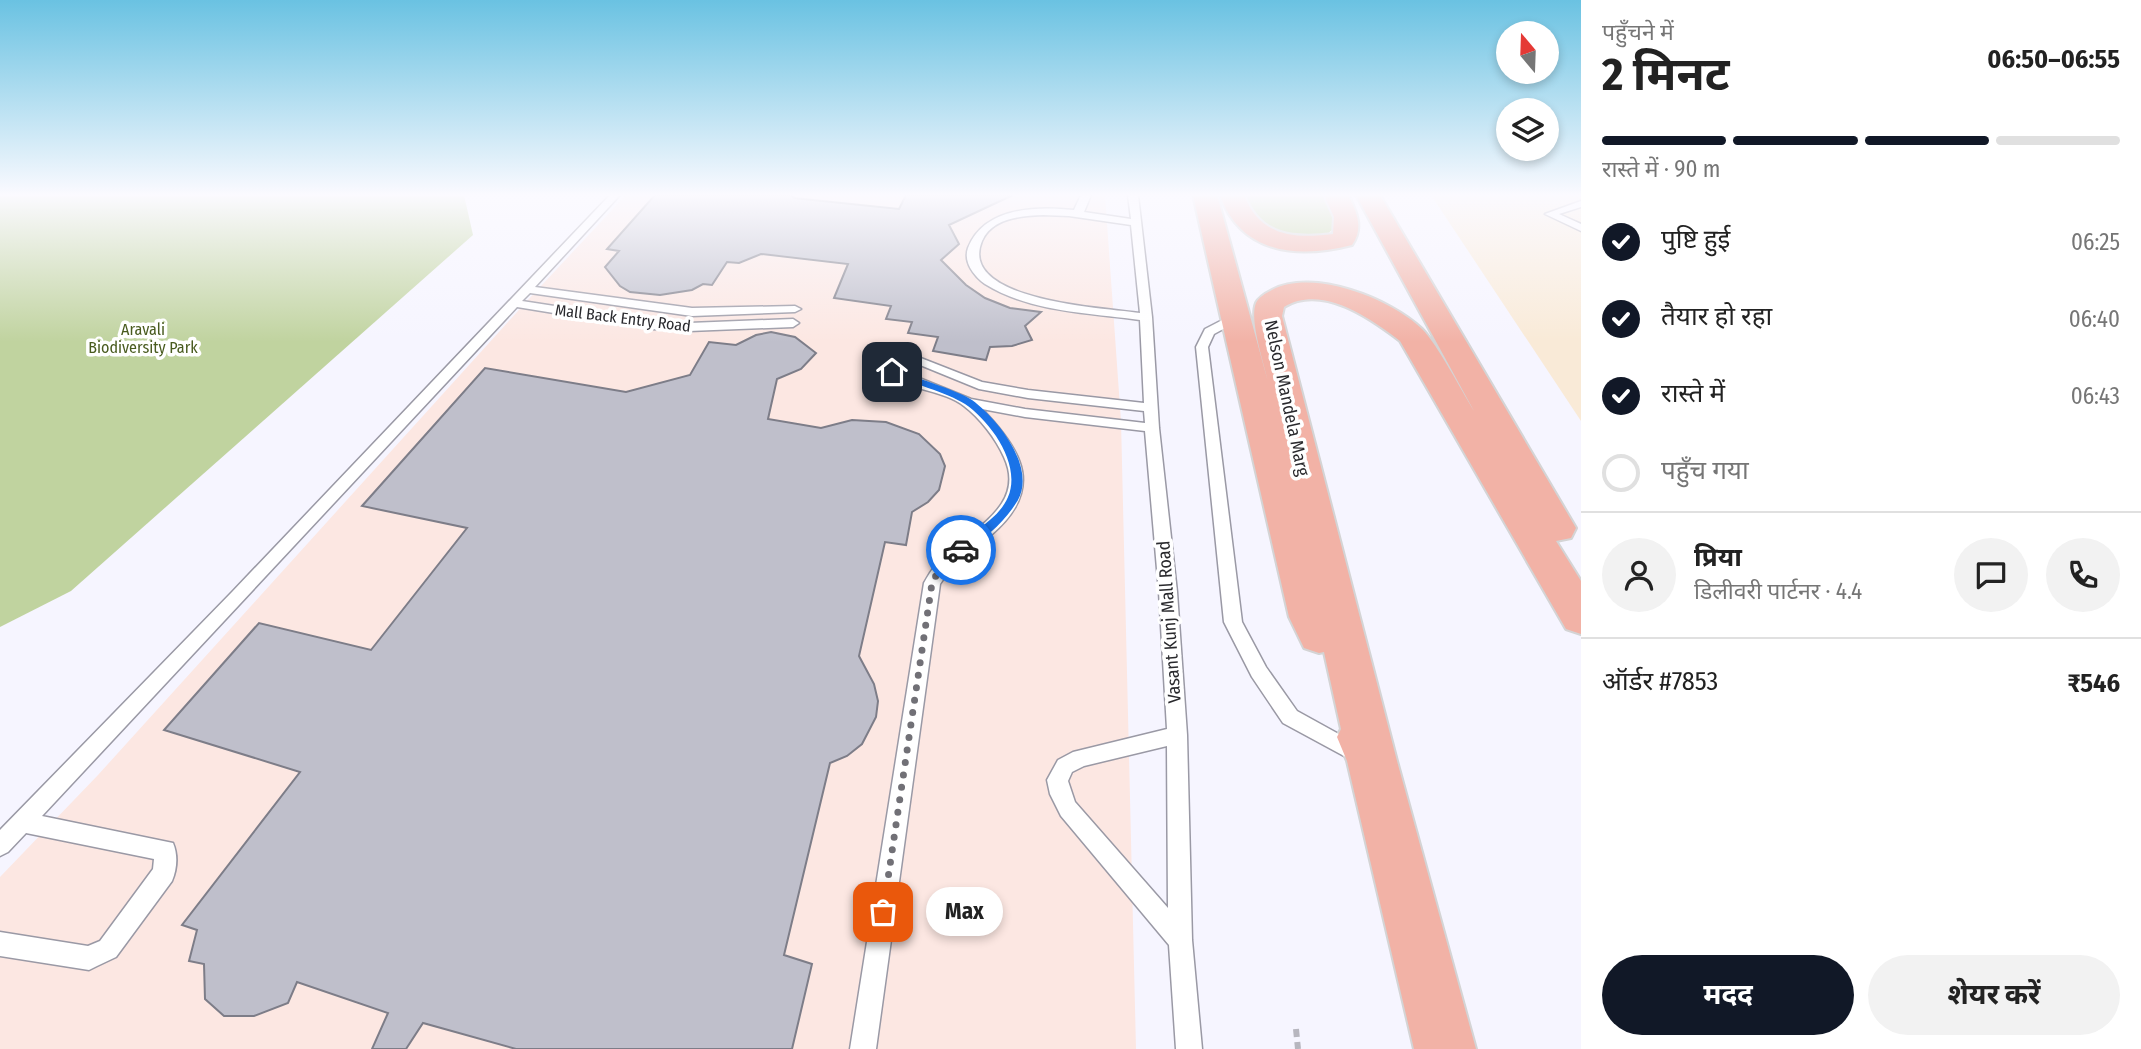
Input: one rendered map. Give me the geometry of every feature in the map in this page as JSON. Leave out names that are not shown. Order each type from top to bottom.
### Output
[{"type":"main road","name":"Nelson Mandela Marg","points":[[1217,244],[1310,617],[1372,761]]},
{"type":"main road","points":[[1395,244],[1581,575]]},
{"type":"main road","name":"Nelson Mandela Marg","points":[[1445,1049],[1372,761],[1268,316],[1270,303],[1280,293],[1299,291],[1335,294],[1360,302],[1381,312],[1412,336],[1581,617]]},
{"type":"lane","points":[[0,845],[569,244]]},
{"type":"lane","points":[[973,244],[971,258],[977,271],[988,281],[1017,296],[1146,317]]},
{"type":"lane","name":"Vasant Kunj Mall Road","points":[[1138,244],[1168,592],[1177,735],[1180,940],[1189,1049]]},
{"type":"lane","name":"Mall Back Entry Road","points":[[526,289],[692,312],[795,309]]},
{"type":"lane","name":"Mall Back Entry Road","points":[[513,303],[652,325],[689,327],[793,323]]},
{"type":"lane","points":[[1234,318],[1209,332],[1202,346],[1234,622],[1259,672],[1290,717],[1372,761]]},
{"type":"lane","points":[[909,358],[979,385],[1028,394],[1151,408]]},
{"type":"lane","points":[[892,372],[968,402],[1025,413],[1152,428]]},
{"type":"lane","points":[[863,1049],[932,583],[943,563],[989,528],[1014,498],[1017,479],[1014,459],[1002,436],[968,402]]},
{"type":"lane","points":[[1177,735],[1080,758],[1065,765],[1057,780],[1060,794],[1068,809],[1180,940]]},
{"type":"lane","points":[[0,944],[89,958],[108,949],[164,873],[167,861],[165,851],[22,822]]},
{"type":"path","points":[[1296,1028],[1298,1049]]},
{"type":"shaded area","points":[[580,244],[1108,244],[1121,421],[1136,1049],[0,1049],[0,877],[98,775]]},
{"type":"shaded area","points":[[1463,244],[1581,244],[1581,421]]},
{"type":"green space","name":"Aravali Biodiversity Park","points":[[0,244],[463,244],[71,591],[0,627]]},
{"type":"building","points":[[611,244],[959,244],[941,260],[966,285],[985,298],[1010,308],[1041,312],[1025,326],[1032,340],[1012,346],[990,347],[986,360],[933,351],[938,337],[908,333],[912,322],[886,319],[891,306],[834,298],[848,264],[761,254],[739,263],[727,262],[712,285],[703,284],[692,290],[660,295],[630,292],[620,286],[605,267],[619,251],[607,249]]},
{"type":"building","points":[[771,332],[795,337],[816,353],[801,369],[777,379],[768,419],[821,428],[852,420],[886,422],[919,434],[940,454],[945,466],[939,490],[928,502],[912,512],[906,545],[885,542],[859,656],[874,684],[878,701],[876,717],[862,744],[847,756],[830,763],[784,955],[812,964],[792,1049],[516,1049],[423,1023],[406,1049],[372,1049],[388,1013],[297,982],[288,1003],[254,1016],[224,1016],[205,999],[204,964],[189,961],[197,930],[182,925],[300,772],[164,730],[259,623],[371,650],[467,528],[362,506],[485,368],[626,392],[690,375],[709,342],[736,345],[756,335]]},
{"type":"way so far","points":[[883,912],[932,583],[943,563],[961,550]]},
{"type":"place","name":"Max","points":[[883,912]]},
{"type":"route","points":[[892,372],[968,402],[1002,436],[1014,459],[1017,479],[1014,498],[989,528],[961,550]]}]
